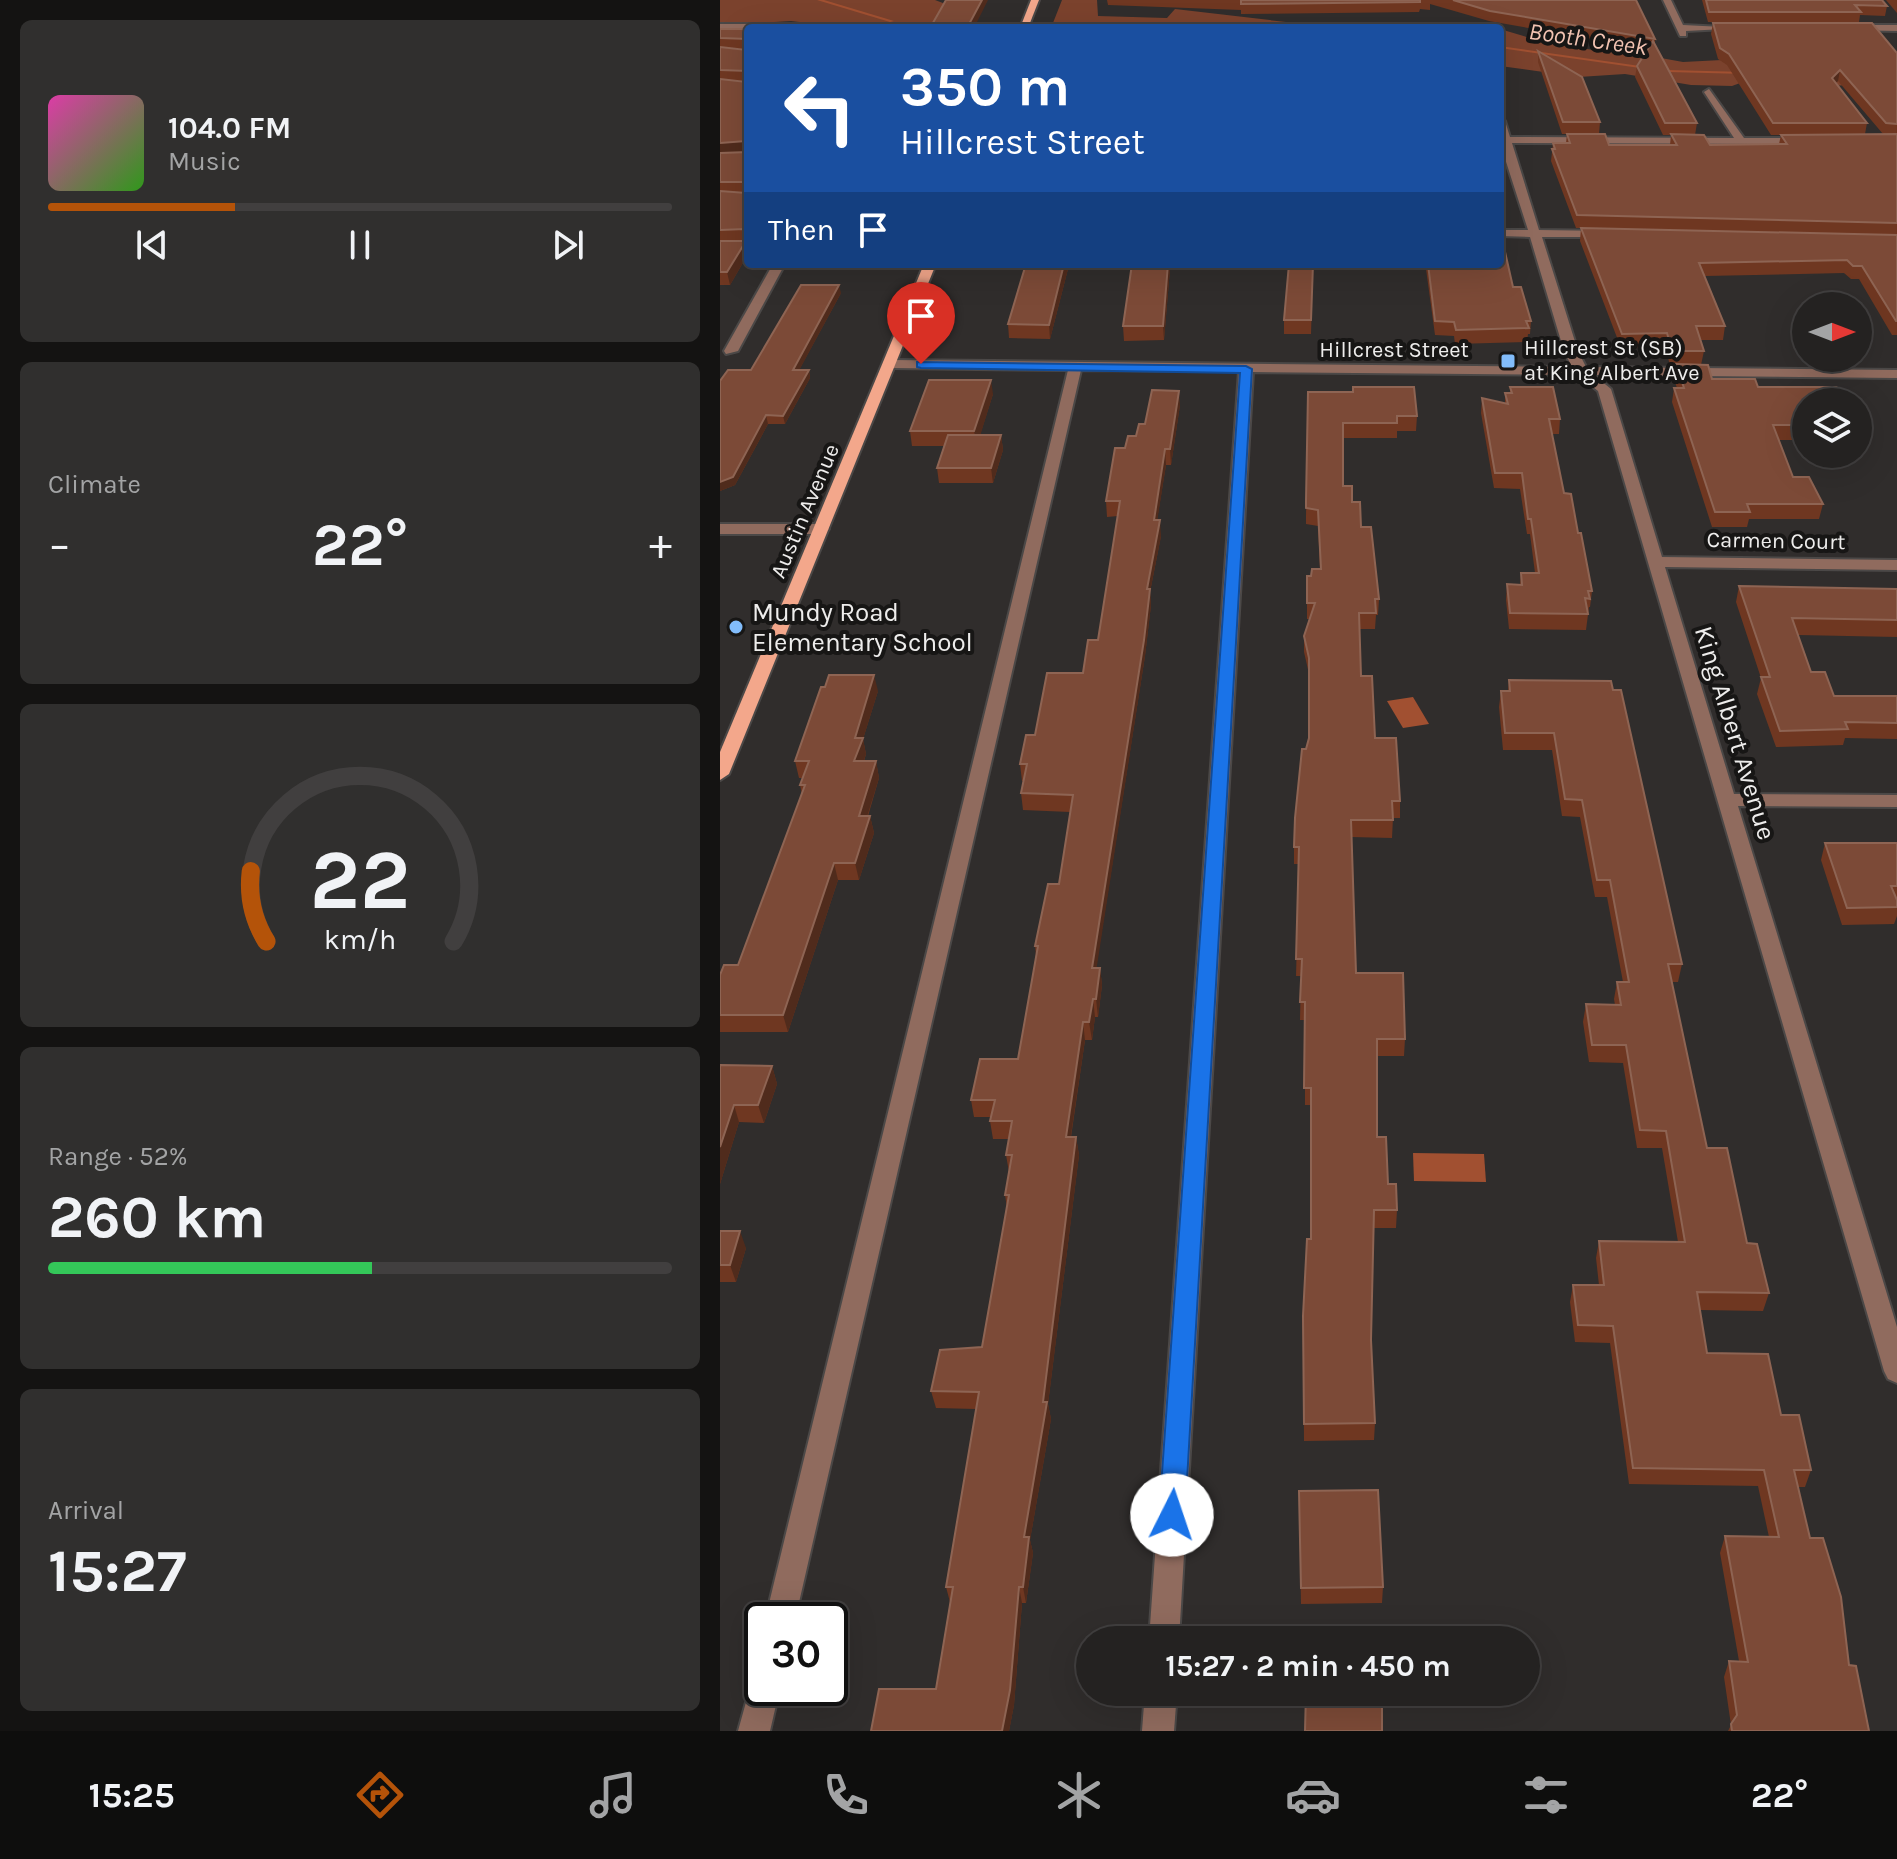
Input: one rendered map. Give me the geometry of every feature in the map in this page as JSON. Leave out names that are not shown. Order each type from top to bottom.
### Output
[{"type":"main road","points":[[1026,24],[1035,0]]},
{"type":"main road","name":"Austin Avenue","points":[[720,774],[928,268]]},
{"type":"street","points":[[1667,0],[1681,31],[1757,28]]},
{"type":"street","points":[[1889,12],[1897,21]]},
{"type":"street","points":[[720,27],[744,27]]},
{"type":"street","points":[[1835,28],[1897,28]]},
{"type":"street","points":[[1709,92],[1741,141]]},
{"type":"street","points":[[1504,140],[1817,141]]},
{"type":"street","name":"King Albert Avenue","points":[[1504,143],[1571,351],[1581,371],[1604,389],[1897,1371]]},
{"type":"street","points":[[1504,233],[1617,234]]},
{"type":"street","points":[[720,247],[744,247]]},
{"type":"street","points":[[731,351],[777,268]]},
{"type":"street","name":"Hillcrest Street","points":[[891,364],[1897,374]]},
{"type":"street","points":[[784,1602],[1075,368]]},
{"type":"street","points":[[1165,1626],[1246,369]]},
{"type":"street","points":[[720,529],[821,529]]},
{"type":"street","name":"Carmen Court","points":[[1655,562],[1897,565]]},
{"type":"street","points":[[1726,800],[1897,801]]},
{"type":"street","points":[[754,1731],[760,1706]]},
{"type":"street","points":[[1158,1731],[1160,1706]]},
{"type":"shaded area","points":[[720,0],[935,0],[948,5],[939,21],[922,24],[816,24],[791,21],[720,25]]},
{"type":"shaded area","points":[[1062,0],[1097,0],[1098,16],[1167,18],[1175,9],[1287,24],[1053,24]]},
{"type":"shaded area","points":[[1504,30],[1547,43],[1607,52],[1683,62],[1741,59],[1870,83],[1834,86],[1759,76],[1732,86],[1691,85],[1625,74],[1579,77],[1504,67]]},
{"type":"shaded area","points":[[1413,697],[1429,724],[1403,728],[1387,701]]},
{"type":"shaded area","points":[[1413,1153],[1484,1154],[1486,1182],[1414,1181]]},
{"type":"building","points":[[946,0],[982,0],[969,24],[932,24]]},
{"type":"building","points":[[1241,0],[1420,0],[1420,2],[1241,4]]},
{"type":"building","points":[[1453,0],[1636,0],[1655,39],[1490,11]]},
{"type":"building","points":[[1706,0],[1882,0],[1887,6],[1855,5],[1861,12],[1709,12]]},
{"type":"building","points":[[1713,23],[1872,23],[1897,53],[1897,124],[1886,123],[1840,70],[1832,78],[1867,123],[1773,123],[1729,54],[1720,48]]},
{"type":"building","points":[[720,29],[744,29],[744,39],[720,38]]},
{"type":"building","points":[[1653,41],[1697,123],[1665,123],[1637,66]]},
{"type":"building","points":[[720,47],[744,50],[744,71],[720,70]]},
{"type":"building","points":[[1538,51],[1582,77],[1600,122],[1563,122]]},
{"type":"building","points":[[720,79],[744,82],[744,141],[720,143]]},
{"type":"building","points":[[1567,134],[1605,134],[1609,145],[1677,145],[1671,134],[1704,135],[1710,145],[1787,144],[1781,135],[1897,134],[1897,223],[1577,215],[1552,149],[1555,149],[1553,143],[1570,143]]},
{"type":"building","points":[[744,152],[744,182],[720,182],[720,153]]},
{"type":"building","points":[[720,191],[744,193],[744,229],[720,230]]},
{"type":"building","points":[[1581,228],[1897,235],[1897,321],[1862,266],[1853,266],[1847,260],[1699,263],[1725,326],[1696,326],[1704,351],[1672,351],[1667,333],[1622,334]]},
{"type":"building","points":[[720,241],[744,241],[727,272],[720,272]]},
{"type":"building","points":[[1504,247],[1513,287],[1521,287],[1531,321],[1526,321],[1529,328],[1456,330],[1454,322],[1435,321],[1428,268],[1504,268]]},
{"type":"building","points":[[1025,268],[1063,268],[1049,325],[1008,324]]},
{"type":"building","points":[[1131,268],[1168,268],[1163,326],[1123,326]]},
{"type":"building","points":[[1289,268],[1313,268],[1311,320],[1284,320]]},
{"type":"building","points":[[801,285],[839,285],[793,370],[809,370],[783,416],[766,415],[733,477],[720,482],[720,381],[728,370],[751,370]]},
{"type":"building","points":[[1676,364],[1708,365],[1712,379],[1755,379],[1758,387],[1838,388],[1792,388],[1792,425],[1773,425],[1793,477],[1809,477],[1823,504],[1747,504],[1750,512],[1715,512],[1674,388],[1684,388]]},
{"type":"building","points":[[929,380],[991,380],[974,431],[910,431]]},
{"type":"building","points":[[1353,387],[1414,387],[1417,416],[1397,416],[1397,423],[1343,423],[1343,486],[1352,486],[1352,502],[1360,502],[1361,527],[1371,527],[1379,599],[1375,599],[1376,613],[1359,613],[1361,676],[1372,676],[1375,738],[1396,738],[1400,801],[1392,801],[1393,820],[1351,820],[1356,973],[1403,973],[1405,1039],[1377,1039],[1377,1137],[1386,1137],[1388,1184],[1396,1184],[1397,1210],[1374,1210],[1371,1340],[1375,1423],[1304,1424],[1303,1316],[1307,1239],[1311,1239],[1311,1088],[1304,1088],[1305,1002],[1300,1002],[1302,959],[1296,959],[1299,847],[1294,847],[1302,749],[1306,749],[1309,738],[1309,658],[1304,636],[1315,603],[1307,603],[1307,576],[1311,576],[1312,569],[1321,569],[1318,510],[1306,508],[1308,392],[1353,392]]},
{"type":"building","points":[[1510,387],[1553,387],[1560,419],[1549,419],[1564,493],[1571,494],[1578,533],[1581,533],[1592,591],[1588,591],[1590,599],[1585,598],[1588,614],[1510,613],[1507,584],[1522,585],[1521,573],[1539,573],[1522,473],[1495,473],[1482,398],[1508,404],[1505,393],[1512,393]]},
{"type":"building","points":[[1152,390],[1179,391],[1170,449],[1165,449],[1154,520],[1160,520],[1147,589],[1150,589],[1144,640],[1092,968],[1100,968],[1096,999],[1093,999],[1089,1022],[1083,1022],[1066,1137],[1076,1137],[1043,1402],[1047,1402],[1024,1537],[1029,1537],[1023,1587],[1019,1587],[1010,1690],[1002,1731],[871,1731],[879,1689],[936,1689],[953,1587],[946,1587],[979,1392],[931,1391],[940,1350],[982,1347],[1009,1195],[1005,1195],[1012,1155],[1006,1155],[1012,1121],[990,1121],[995,1100],[971,1100],[980,1059],[1018,1059],[1038,946],[1035,946],[1048,884],[1059,884],[1073,795],[1021,793],[1027,764],[1020,764],[1026,735],[1035,735],[1047,673],[1083,673],[1088,640],[1098,640],[1120,501],[1106,501],[1115,448],[1125,448],[1128,436],[1136,436],[1139,424],[1145,424]]},
{"type":"building","points":[[948,435],[1001,435],[991,468],[937,468]]},
{"type":"building","points":[[1739,586],[1897,589],[1897,620],[1792,618],[1811,672],[1825,672],[1834,696],[1897,696],[1897,723],[1845,722],[1848,729],[1780,731],[1761,677],[1770,677]]},
{"type":"building","points":[[829,675],[874,675],[855,738],[863,738],[854,761],[876,761],[859,816],[870,816],[855,863],[834,863],[783,1015],[720,1015],[720,975],[724,965],[738,965],[805,785],[800,785],[809,761],[795,761],[821,687],[825,687]]},
{"type":"building","points":[[1509,680],[1611,681],[1613,690],[1621,690],[1682,964],[1668,964],[1707,1148],[1727,1148],[1747,1243],[1757,1244],[1769,1293],[1697,1292],[1707,1353],[1768,1354],[1781,1415],[1799,1415],[1811,1470],[1794,1470],[1810,1538],[1823,1538],[1841,1597],[1849,1665],[1856,1666],[1869,1731],[1732,1731],[1731,1724],[1737,1715],[1729,1661],[1748,1662],[1725,1536],[1779,1537],[1764,1470],[1633,1468],[1613,1326],[1578,1325],[1573,1285],[1604,1285],[1599,1241],[1685,1242],[1666,1131],[1640,1130],[1626,1045],[1592,1045],[1586,1004],[1621,1005],[1617,982],[1629,982],[1610,880],[1597,880],[1582,800],[1565,799],[1554,733],[1505,733],[1501,691],[1510,691]]},
{"type":"building","points":[[1825,843],[1897,843],[1897,886],[1891,886],[1897,907],[1847,908]]},
{"type":"building","points":[[720,1065],[772,1066],[758,1105],[734,1105],[720,1147]]},
{"type":"building","points":[[720,1231],[740,1231],[730,1265],[720,1265]]},
{"type":"building","points":[[1378,1490],[1383,1587],[1301,1588],[1299,1491]]},
{"type":"building","points":[[1306,1706],[1382,1706],[1382,1731],[1305,1731]]},
{"type":"waterway","name":"Booth Creek","points":[[819,0],[892,21]]},
{"type":"waterway","name":"Booth Creek","points":[[1504,48],[1668,71],[1746,73]]},
{"type":"place","name":"Hillcrest St (SB) at King Albert Ave","points":[[1508,361]]},
{"type":"place","name":"Mundy Road Elementary School","points":[[736,627]]},
{"type":"route","points":[[921,364],[1246,369],[1172,1515]]}]
